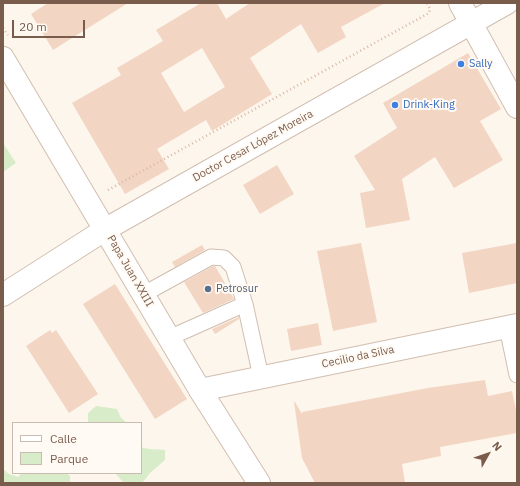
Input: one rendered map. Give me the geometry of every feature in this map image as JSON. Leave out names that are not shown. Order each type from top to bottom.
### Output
[{"type":"street","points":[[460,3],[517,107]]},
{"type":"street","name":"Doctor Cesar López Moreira","points":[[3,295],[106,229],[507,3]]},
{"type":"street","name":"Papa Juan XXIII","points":[[3,58],[106,229],[200,390],[259,483]]},
{"type":"street","name":"Cecilio da Silva","points":[[200,390],[512,326]]},
{"type":"lane","points":[[144,294],[211,257],[224,258],[233,267],[245,304],[261,377]]},
{"type":"lane","points":[[170,338],[245,304]]},
{"type":"lane","points":[[512,326],[517,376]]},
{"type":"path","points":[[105,191],[429,13],[430,9],[427,3]]},
{"type":"green space","points":[[3,143],[16,163],[3,172]]},
{"type":"green space","points":[[96,406],[117,409],[121,418],[126,422],[88,422],[88,413]]},
{"type":"green space","points":[[142,447],[165,450],[165,460],[150,473],[144,481],[141,483],[123,482],[116,474],[142,474]]},
{"type":"green space","points":[[3,469],[9,474],[18,477],[21,474],[67,474],[70,476],[70,483],[3,483]]},
{"type":"building","points":[[48,3],[128,3],[53,50],[31,14]]},
{"type":"building","points":[[201,3],[217,3],[226,19],[250,3],[385,3],[341,27],[346,37],[318,53],[301,24],[250,58],[272,94],[212,131],[206,120],[157,149],[169,169],[125,194],[72,103],[121,75],[117,68],[163,41],[156,30]],"holes":[[[202,48],[225,87],[184,112],[161,73]]]},
{"type":"building","points":[[468,53],[501,109],[480,121],[503,160],[454,188],[435,157],[402,179],[410,220],[366,228],[360,193],[375,190],[354,156],[397,128],[383,103]]},
{"type":"building","points":[[277,165],[294,194],[260,214],[243,185]]},
{"type":"building","points":[[361,243],[377,322],[333,331],[317,251]]},
{"type":"building","points":[[517,243],[517,283],[469,293],[462,253]]},
{"type":"building","points":[[202,245],[205,250],[175,267],[172,262]]},
{"type":"building","points":[[215,266],[234,299],[203,313],[184,282]]},
{"type":"building","points":[[115,284],[187,399],[155,419],[83,304]]},
{"type":"building","points":[[239,317],[239,319],[215,334],[212,329]]},
{"type":"building","points":[[318,323],[322,345],[291,351],[287,329]]},
{"type":"building","points":[[50,330],[52,333],[56,330],[98,394],[69,413],[26,346]]},
{"type":"building","points":[[485,380],[488,396],[512,391],[517,415],[517,433],[440,447],[441,456],[402,464],[405,483],[315,483],[302,458],[294,402],[302,414],[302,412],[428,388]]},
{"type":"place","name":"Sally","points":[[461,64]]},
{"type":"place","name":"Drink-King","points":[[395,105]]},
{"type":"place","name":"Petrosur","points":[[208,289]]}]
